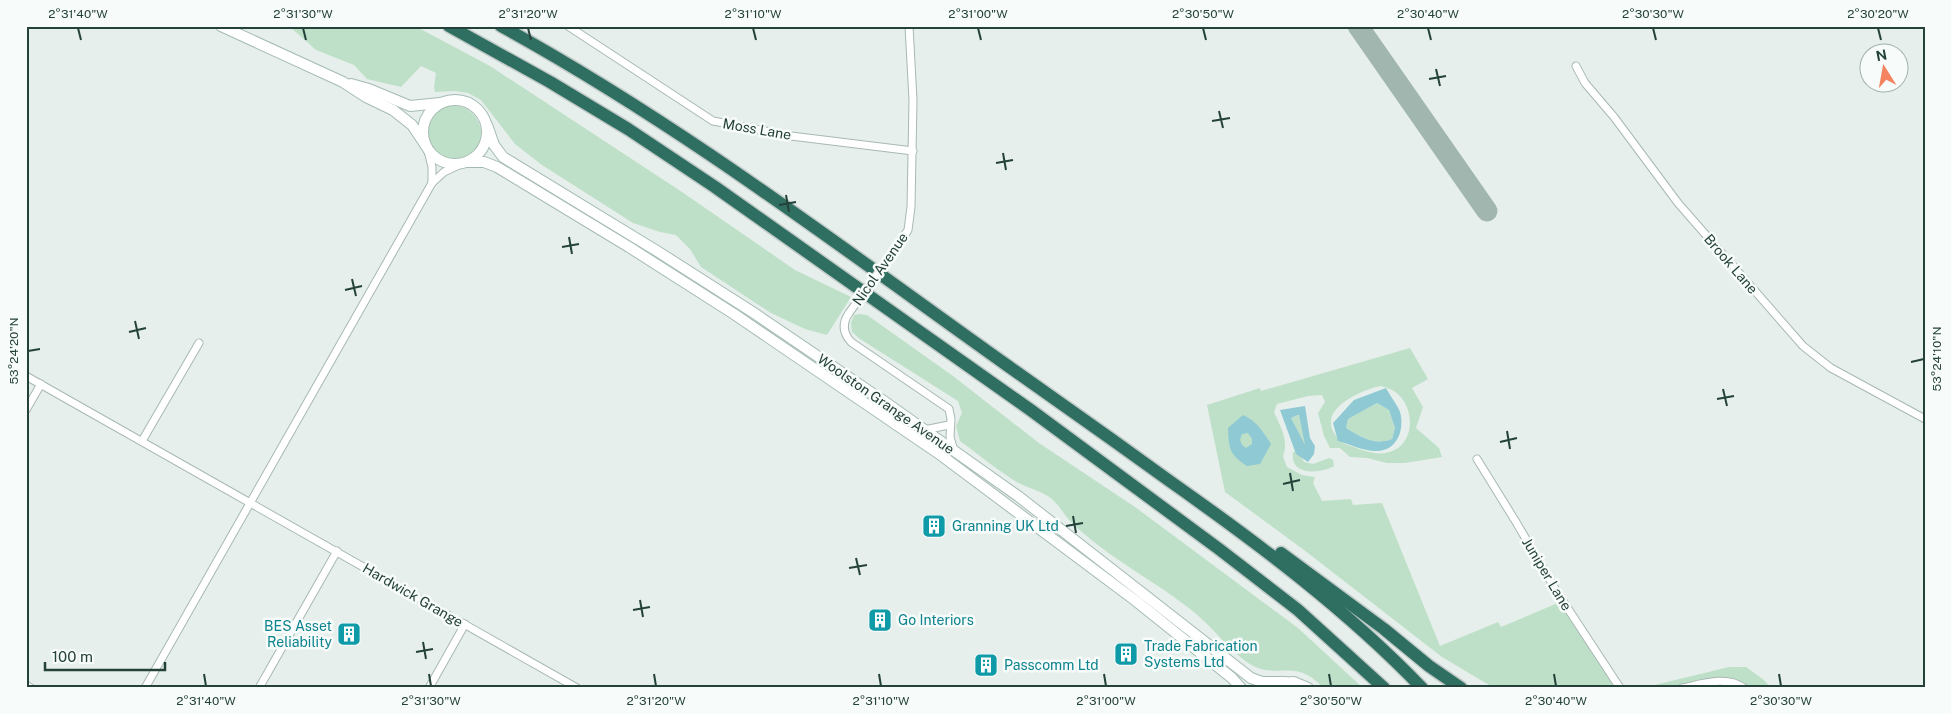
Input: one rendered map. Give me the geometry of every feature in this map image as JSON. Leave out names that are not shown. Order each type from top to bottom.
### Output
[{"type":"highway","points":[[449,26],[550,82],[628,129],[715,187],[1040,417],[1298,610],[1384,688]]},
{"type":"highway","points":[[501,26],[556,56],[655,117],[1232,525],[1319,592],[1404,669],[1422,688]]},
{"type":"highway","points":[[1232,525],[1286,556],[1384,629],[1429,666],[1461,688]]},
{"type":"main road","points":[[221,26],[343,82],[366,97],[401,115],[412,125],[430,153],[441,161],[464,163],[481,151],[487,134],[487,125],[480,111],[474,106],[459,100],[410,106],[369,89],[343,82]]},
{"type":"main road","points":[[426,147],[423,136],[424,125],[428,115],[435,107],[444,102]]},
{"type":"main road","name":"Woolston Grange Avenue","points":[[487,125],[494,145],[503,157],[751,311],[924,430],[1018,496],[1251,678],[1262,682],[1294,682],[1308,688]]},
{"type":"main road","name":"Woolston Grange Avenue","points":[[464,163],[484,162],[503,171],[629,247],[836,382],[952,463],[1077,556],[1204,655],[1241,688]]},
{"type":"main road","points":[[1270,688],[1285,682]]},
{"type":"street","name":"Moss Lane","points":[[568,26],[713,121],[791,136],[913,151]]},
{"type":"street","name":"Nicol Avenue","points":[[909,26],[913,100],[910,222],[908,230],[845,320],[844,329],[850,342],[946,405],[951,414],[949,425],[954,451]]},
{"type":"street","name":"Brook Lane","points":[[1576,66],[1585,83],[1614,117],[1678,203],[1803,346],[1831,368],[1925,419]]},
{"type":"street","points":[[426,147],[432,167],[432,183]]},
{"type":"street","points":[[145,688],[432,183],[444,172],[464,163]]},
{"type":"street","points":[[142,440],[199,344]]},
{"type":"street","name":"Hardwick Grange","points":[[26,376],[142,440],[576,688]]},
{"type":"street","points":[[26,410],[41,384]]},
{"type":"street","points":[[924,430],[949,425]]},
{"type":"street","name":"Juniper Lane","points":[[1477,459],[1556,592],[1620,688]]},
{"type":"street","points":[[260,688],[337,552]]},
{"type":"street","points":[[429,688],[465,624]]},
{"type":"street","points":[[1682,688],[1722,681],[1735,683],[1744,688]]},
{"type":"street","points":[[26,685],[31,688]]},
{"type":"green space","points":[[289,26],[415,26],[490,66],[682,192],[795,270],[851,297],[827,335],[805,329],[771,313],[701,267],[690,249],[676,235],[633,223],[542,165],[515,144],[481,100],[468,93],[455,91],[435,92],[436,73],[421,66],[401,87],[367,79],[354,65],[316,50]]},
{"type":"green space","points":[[454,106],[464,108],[473,114],[479,123],[481,133],[479,143],[473,152],[464,158],[454,160],[444,158],[435,152],[429,143],[427,133],[429,123],[435,114],[444,108]]},
{"type":"green space","points":[[854,315],[867,315],[953,376],[1039,443],[1135,507],[1298,628],[1363,688],[1323,688],[1313,678],[1303,673],[1265,670],[1255,667],[1244,660],[1180,601],[1086,536],[1069,520],[1053,500],[1015,481],[960,441],[956,426],[962,413],[958,401],[860,339],[852,332],[851,323]]},
{"type":"green space","points":[[1410,348],[1428,379],[1412,388],[1423,407],[1416,428],[1439,448],[1442,457],[1405,463],[1387,463],[1367,458],[1350,457],[1340,448],[1330,448],[1324,436],[1318,413],[1325,402],[1322,395],[1308,396],[1277,404],[1274,412],[1285,439],[1283,456],[1287,467],[1302,475],[1315,477],[1313,483],[1322,501],[1351,499],[1353,505],[1382,503],[1440,646],[1498,622],[1501,627],[1560,602],[1619,688],[1494,688],[1442,657],[1304,550],[1225,492],[1207,405],[1260,388],[1261,391]],"holes":[[[1380,386],[1392,390],[1401,398],[1407,408],[1410,419],[1409,431],[1405,441],[1397,449],[1385,453],[1371,452],[1346,444],[1337,437],[1331,424],[1332,416],[1337,408],[1354,396]]]},
{"type":"green space","points":[[1377,403],[1389,410],[1395,428],[1392,439],[1379,442],[1368,440],[1346,428],[1348,419]]},
{"type":"green space","points":[[1299,415],[1306,448],[1291,418]]},
{"type":"green space","points":[[1298,451],[1304,462],[1313,464],[1329,458],[1333,460],[1334,466],[1321,471],[1301,469],[1293,460],[1293,452]]},
{"type":"green space","points":[[1729,667],[1746,667],[1764,680],[1771,688],[1642,688]]},
{"type":"water","points":[[1386,388],[1399,409],[1401,419],[1400,433],[1394,444],[1383,450],[1371,451],[1338,441],[1333,423],[1354,400]],"holes":[[[1377,403],[1389,410],[1395,428],[1392,439],[1379,442],[1368,440],[1346,428],[1348,419]]]},
{"type":"water","points":[[1305,406],[1310,438],[1315,446],[1314,454],[1308,462],[1296,454],[1280,410]],"holes":[[[1299,415],[1305,445],[1291,418]]]},
{"type":"water","points":[[1243,415],[1259,427],[1271,444],[1260,464],[1247,466],[1233,454],[1228,428]],"holes":[[[1248,433],[1252,439],[1252,444],[1246,448],[1240,440],[1242,434]]]},
{"type":"taxiway","points":[[1358,26],[1487,211]]},
{"type":"place","name":"Granning UK Ltd","points":[[934,526]]},
{"type":"place","name":"Go Interiors","points":[[880,620]]},
{"type":"place","name":"BES Asset Reliability","points":[[349,634]]},
{"type":"place","name":"Trade Fabrication Systems Ltd","points":[[1126,654]]},
{"type":"place","name":"Passcomm Ltd","points":[[986,665]]}]
